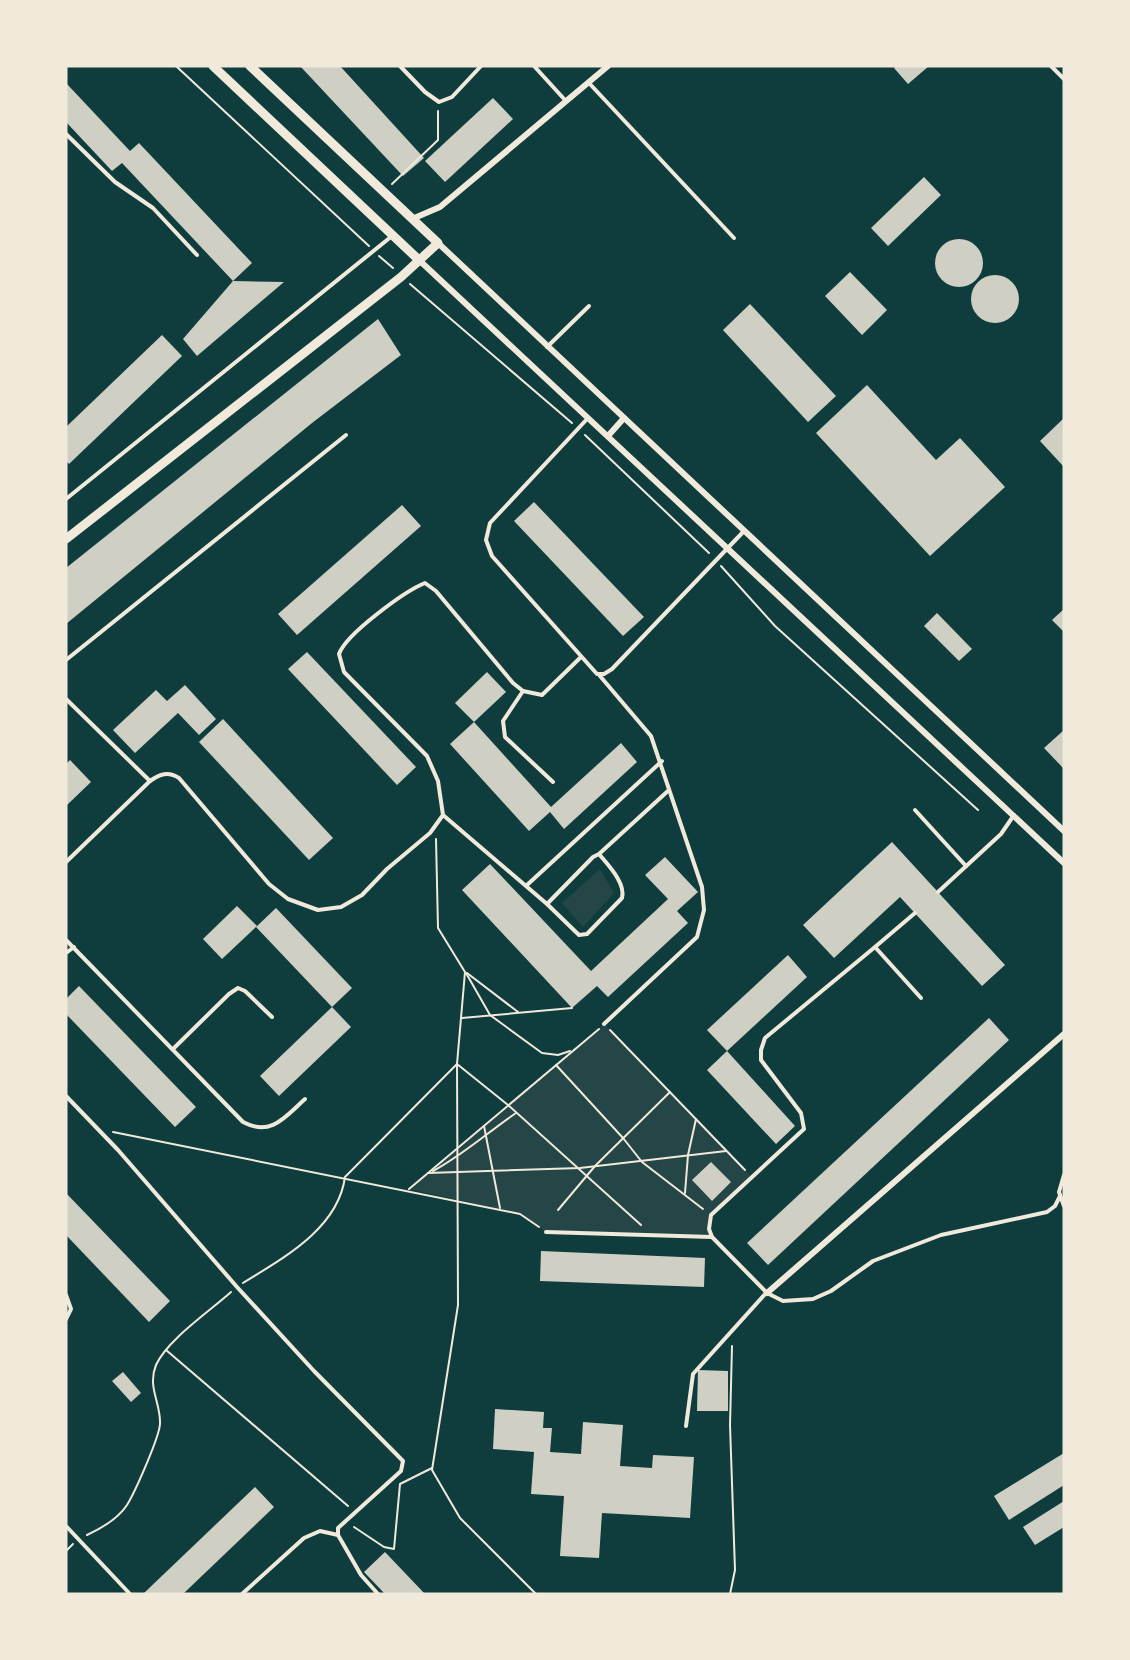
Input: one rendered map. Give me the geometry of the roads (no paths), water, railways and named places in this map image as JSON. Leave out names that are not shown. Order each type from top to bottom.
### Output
[{"type":"street","points":[[213,66],[1064,863]]},
{"type":"street","points":[[250,66],[1064,831]]},
{"type":"street","points":[[412,219],[440,207],[608,66]]},
{"type":"street","points":[[66,539],[420,261],[438,243]]},
{"type":"street","points":[[608,436],[624,418]]},
{"type":"street","points":[[767,1293],[1064,1034]]},
{"type":"lane","points":[[400,66],[425,92],[439,102],[452,97],[481,66]]},
{"type":"lane","points":[[534,66],[565,100]]},
{"type":"lane","points":[[1052,66],[1064,79]]},
{"type":"lane","points":[[589,83],[734,238]]},
{"type":"lane","points":[[66,134],[115,182],[153,208],[197,255]]},
{"type":"lane","points":[[66,499],[393,235]]},
{"type":"lane","points":[[547,347],[589,306]]},
{"type":"lane","points":[[588,418],[490,523],[486,540],[492,556],[581,657],[600,675],[651,736],[662,761],[669,790],[702,887],[704,910],[697,937],[604,1024]]},
{"type":"lane","points":[[66,660],[346,435]]},
{"type":"lane","points":[[600,675],[612,669],[745,531]]},
{"type":"lane","points":[[66,862],[150,781],[166,774],[179,778],[269,884],[288,899],[318,910],[341,907],[362,895],[387,869],[436,827],[443,815],[435,768],[427,756],[344,672],[339,654],[342,647],[403,594],[425,583],[436,591],[502,670],[523,691],[542,695],[581,657]]},
{"type":"lane","points":[[523,691],[503,722],[505,737],[553,782]]},
{"type":"lane","points":[[66,699],[150,781]]},
{"type":"lane","points":[[527,885],[662,761]]},
{"type":"lane","points":[[547,904],[592,857],[599,854],[669,790]]},
{"type":"lane","points":[[915,810],[966,866]]},
{"type":"lane","points":[[443,815],[527,885],[575,933],[587,934],[622,898],[623,893],[619,882],[599,854]]},
{"type":"lane","points":[[938,892],[1001,834],[1015,815]]},
{"type":"lane","points":[[915,913],[762,1042],[761,1060],[801,1113],[805,1123],[800,1135],[711,1215],[709,1228],[712,1237],[767,1293],[783,1301],[813,1299],[831,1291],[873,1261],[941,1235],[1047,1212],[1055,1206],[1060,1196],[1064,1175]]},
{"type":"lane","points":[[66,940],[243,1122],[257,1128],[274,1127],[305,1099]]},
{"type":"lane","points":[[66,953],[74,947]]},
{"type":"lane","points":[[875,948],[921,998]]},
{"type":"lane","points":[[173,1048],[238,988],[246,991],[272,1017]]},
{"type":"lane","points":[[66,1096],[314,1371],[403,1461],[401,1471],[338,1528],[338,1535],[361,1575],[378,1594]]},
{"type":"lane","points":[[1060,1196],[1064,1206]]},
{"type":"lane","points":[[546,1232],[712,1237]]},
{"type":"lane","points":[[686,1426],[693,1374],[767,1293]]},
{"type":"lane","points":[[66,1295],[71,1309],[66,1319]]},
{"type":"lane","points":[[66,1526],[130,1594]]},
{"type":"lane","points":[[242,1594],[304,1538],[320,1532],[338,1535]]}]
